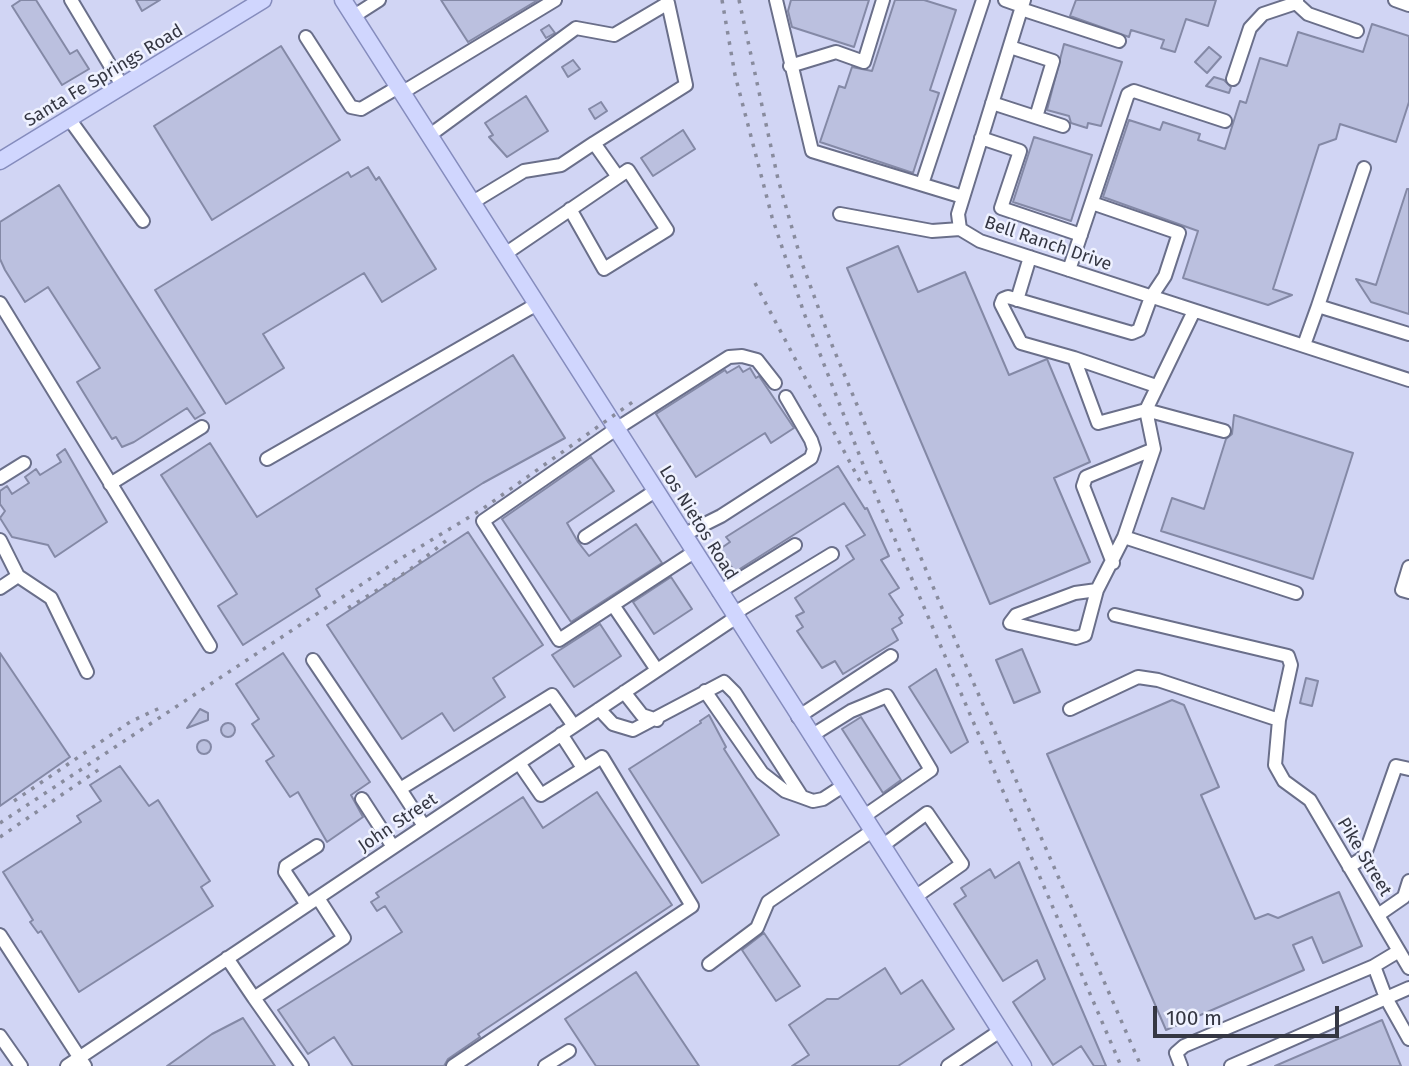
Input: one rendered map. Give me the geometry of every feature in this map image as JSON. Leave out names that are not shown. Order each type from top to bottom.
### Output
[{"type":"main road","name":"Santa Fe Springs Road","points":[[0,161],[263,0]]},
{"type":"main road","name":"Los Nietos Road","points":[[344,0],[1000,1031],[1017,1064]]},
{"type":"street","points":[[71,0],[124,86]]},
{"type":"street","points":[[354,16],[379,0]]},
{"type":"street","points":[[306,37],[351,107],[361,108],[401,89],[555,0]]},
{"type":"street","points":[[776,0],[812,152],[963,197]]},
{"type":"street","points":[[790,66],[836,52],[864,62],[883,0]]},
{"type":"street","points":[[922,184],[983,0]]},
{"type":"street","points":[[1005,0],[1119,41]]},
{"type":"street","points":[[1395,0],[1409,5]]},
{"type":"street","points":[[1233,79],[1250,29],[1263,14],[1297,2],[1308,14],[1357,31]]},
{"type":"street","points":[[430,135],[576,28],[614,34],[668,3],[686,85],[561,165],[524,171],[473,202]]},
{"type":"street","name":"Bell Ranch Drive","points":[[1023,5],[958,214],[961,229],[980,241],[1409,380]]},
{"type":"street","points":[[1010,47],[1054,61],[1036,117]]},
{"type":"street","points":[[1069,270],[1128,94],[1134,91],[1225,121]]},
{"type":"street","points":[[992,103],[1063,125]]},
{"type":"street","points":[[70,120],[143,221]]},
{"type":"street","points":[[981,138],[1020,151],[1001,208],[1081,235]]},
{"type":"street","points":[[594,143],[618,177]]},
{"type":"street","points":[[1304,345],[1364,168]]},
{"type":"street","points":[[505,254],[570,209],[628,170],[667,230],[604,269],[570,209]]},
{"type":"street","points":[[1092,203],[1180,233],[1165,276],[1151,297],[1137,334],[1008,297],[1003,299],[1001,304],[1021,343],[1156,386]]},
{"type":"street","points":[[840,214],[932,231],[961,229]]},
{"type":"street","points":[[1017,300],[1030,257]]},
{"type":"street","points":[[0,303],[210,646]]},
{"type":"street","points":[[267,459],[537,304]]},
{"type":"street","points":[[1318,306],[1409,334]]},
{"type":"street","points":[[1097,590],[1075,593],[1028,610],[1016,615],[1010,623],[1081,637],[1087,631],[1097,590],[1114,563],[1154,449],[1146,410],[1194,312]]},
{"type":"street","points":[[694,552],[559,640],[483,521],[616,429],[729,357],[742,356],[757,360],[775,383]]},
{"type":"street","points":[[1074,358],[1098,423],[1146,410],[1224,431]]},
{"type":"street","points":[[683,535],[721,516],[811,458],[814,449],[811,440],[786,397]]},
{"type":"street","points":[[110,484],[202,427]]},
{"type":"street","points":[[1114,563],[1084,493],[1086,477],[1154,449]]},
{"type":"street","points":[[0,478],[23,463]]},
{"type":"street","points":[[585,537],[655,491]]},
{"type":"street","points":[[1124,537],[1296,593]]},
{"type":"street","points":[[0,540],[18,576],[51,598],[87,672]]},
{"type":"street","points":[[719,592],[795,545]]},
{"type":"street","name":"John Street","points":[[67,1066],[83,1061],[227,958],[734,616],[832,554]]},
{"type":"street","points":[[1409,567],[1402,590],[1409,592]]},
{"type":"street","points":[[0,587],[18,576]]},
{"type":"street","points":[[613,605],[657,670]]},
{"type":"street","points":[[1070,709],[1138,677],[1158,680],[1279,720],[1291,665],[1289,656],[1115,615]]},
{"type":"street","points":[[799,717],[891,656]]},
{"type":"street","points":[[313,660],[424,826]]},
{"type":"street","points":[[599,709],[613,724],[633,730],[657,720],[724,682],[729,685],[802,797]]},
{"type":"street","points":[[705,691],[762,773],[785,791],[813,801],[823,799],[843,786]]},
{"type":"street","points":[[624,692],[642,715],[657,720]]},
{"type":"street","points":[[400,789],[552,695],[574,726]]},
{"type":"street","points":[[709,964],[757,928],[768,902],[868,824],[931,770],[887,696],[851,711],[811,736]]},
{"type":"street","name":"Pike Street","points":[[1279,720],[1275,765],[1284,781],[1310,800],[1409,968]]},
{"type":"street","points":[[561,734],[583,768]]},
{"type":"street","points":[[453,1066],[692,906],[602,757],[541,795],[519,763]]},
{"type":"street","points":[[1349,867],[1364,857],[1396,766],[1409,769]]},
{"type":"street","points":[[362,799],[393,847]]},
{"type":"street","points":[[882,846],[928,813],[962,864],[915,897]]},
{"type":"street","points":[[254,998],[344,938],[285,872],[286,866],[317,846]]},
{"type":"street","points":[[1378,915],[1404,897],[1409,881]]},
{"type":"street","points":[[0,936],[83,1061]]},
{"type":"street","points":[[1181,1066],[1176,1054],[1184,1046],[1374,966],[1399,951]]},
{"type":"street","points":[[227,958],[302,1066]]},
{"type":"street","points":[[1374,966],[1386,998],[1409,1040]]},
{"type":"street","points":[[1231,1066],[1409,988]]},
{"type":"street","points":[[948,1066],[1000,1031]]},
{"type":"street","points":[[0,1036],[21,1066]]},
{"type":"street","points":[[545,1066],[569,1051]]},
{"type":"shaded area","points":[[0,0],[1409,0],[1409,1066],[0,1066]]},
{"type":"building","points":[[21,0],[36,0],[70,54],[77,50],[89,69],[62,85],[12,6]]},
{"type":"building","points":[[136,0],[160,0],[142,11]]},
{"type":"building","points":[[441,0],[538,0],[468,42]]},
{"type":"building","points":[[791,0],[869,0],[854,47],[792,27],[788,11]]},
{"type":"building","points":[[895,0],[924,0],[956,10],[930,90],[939,93],[913,173],[820,142],[839,86],[845,88],[852,67],[872,71]]},
{"type":"building","points":[[1076,0],[1216,0],[1208,26],[1186,19],[1175,52],[1161,48],[1164,40],[1131,30],[1129,37],[1070,16]]},
{"type":"building","points":[[1372,24],[1409,36],[1409,102],[1396,142],[1340,124],[1336,139],[1319,145],[1273,289],[1292,295],[1268,305],[1183,278],[1198,231],[1103,197],[1129,120],[1160,130],[1163,122],[1200,134],[1198,140],[1225,149],[1240,101],[1246,103],[1260,58],[1287,66],[1298,32],[1363,52]]},
{"type":"building","points":[[549,25],[555,33],[546,38],[541,30]]},
{"type":"building","points":[[1064,44],[1122,62],[1101,126],[1088,123],[1087,128],[1071,123],[1069,116],[1047,110]]},
{"type":"building","points":[[281,46],[340,140],[212,220],[154,126]]},
{"type":"building","points":[[1209,47],[1221,57],[1207,73],[1195,62]]},
{"type":"building","points":[[573,60],[580,69],[568,77],[562,67]]},
{"type":"building","points":[[1214,77],[1224,80],[1231,87],[1229,93],[1206,86]]},
{"type":"building","points":[[526,96],[548,131],[507,157],[489,137],[493,135],[485,123]]},
{"type":"building","points":[[601,102],[607,111],[595,119],[589,109]]},
{"type":"building","points":[[683,130],[695,149],[653,176],[641,158]]},
{"type":"building","points":[[1034,137],[1092,155],[1071,221],[1013,202]]},
{"type":"building","points":[[368,167],[376,180],[379,177],[436,269],[382,302],[364,273],[263,334],[284,368],[226,404],[155,290],[348,172],[351,177]]},
{"type":"building","points":[[59,185],[205,413],[195,419],[187,408],[122,447],[116,437],[112,439],[77,382],[100,368],[48,287],[25,302],[0,259],[0,222]]},
{"type":"building","points":[[1407,189],[1409,314],[1371,302],[1356,279],[1376,285]]},
{"type":"building","points":[[898,246],[918,292],[965,272],[1009,375],[1047,359],[1090,462],[1054,478],[1090,562],[990,604],[847,268]]},
{"type":"building","points":[[513,355],[565,438],[483,483],[316,589],[320,596],[243,645],[218,606],[237,594],[161,475],[210,443],[257,517]]},
{"type":"building","points":[[739,366],[743,372],[750,368],[756,378],[759,376],[794,428],[771,443],[765,433],[696,477],[656,414],[725,370],[727,373]]},
{"type":"building","points":[[1234,415],[1353,453],[1313,579],[1161,531],[1172,498],[1204,509],[1226,439],[1232,434]]},
{"type":"building","points":[[65,449],[107,522],[55,557],[48,545],[12,537],[0,518],[5,511],[0,504],[0,491],[7,486],[12,494],[29,483],[25,477],[36,469],[40,475],[61,462],[57,455]]},
{"type":"building","points":[[591,457],[614,491],[567,523],[578,542],[589,556],[636,524],[662,563],[571,622],[502,519]]},
{"type":"building","points":[[838,466],[865,509],[867,508],[889,556],[881,560],[899,588],[889,594],[903,615],[899,618],[902,623],[892,629],[898,640],[843,674],[835,661],[822,668],[797,631],[803,627],[796,616],[804,612],[795,598],[854,559],[846,546],[865,535],[844,503],[735,572],[720,549],[730,542],[726,537]]},
{"type":"building","points":[[468,532],[543,645],[493,678],[505,697],[454,731],[442,713],[402,739],[327,625]]},
{"type":"building","points":[[671,577],[692,609],[654,634],[633,602]]},
{"type":"building","points":[[600,624],[621,656],[574,687],[552,655]]},
{"type":"building","points":[[1022,649],[1040,692],[1014,703],[996,660]]},
{"type":"building","points":[[0,653],[70,757],[0,806]]},
{"type":"building","points":[[283,653],[370,782],[351,795],[363,817],[327,842],[298,792],[290,797],[266,761],[274,756],[252,724],[259,719],[236,684]]},
{"type":"building","points":[[936,669],[968,742],[951,753],[909,687]]},
{"type":"building","points":[[1306,678],[1318,681],[1312,706],[1300,703]]},
{"type":"building","points":[[1172,700],[1184,705],[1219,787],[1201,795],[1255,919],[1268,914],[1278,918],[1339,892],[1362,946],[1323,963],[1312,937],[1293,945],[1304,970],[1166,1030],[1047,754]]},
{"type":"building","points":[[200,709],[208,713],[208,720],[187,728]]},
{"type":"building","points":[[709,715],[726,747],[724,749],[779,835],[702,883],[629,769],[701,723],[700,721]]},
{"type":"building","points":[[861,717],[901,780],[883,793],[842,729]]},
{"type":"building","points":[[228,723],[233,725],[233,735],[228,737],[223,735],[221,730],[223,725]]},
{"type":"building","points":[[204,740],[209,742],[209,752],[204,754],[199,752],[197,747],[199,742]]},
{"type":"building","points":[[120,766],[149,806],[158,800],[210,881],[201,887],[213,906],[79,992],[41,931],[38,933],[30,922],[33,920],[3,872],[81,822],[77,816],[101,801],[90,785]]},
{"type":"building","points":[[597,792],[672,905],[478,1034],[480,1037],[448,1059],[444,1066],[353,1066],[334,1037],[308,1054],[278,1010],[402,932],[385,906],[377,911],[371,902],[379,897],[376,893],[523,797],[543,828]]},
{"type":"building","points":[[1019,862],[1106,1066],[1094,1066],[1081,1046],[1053,1065],[1013,1002],[1045,979],[1037,960],[1003,981],[954,904],[966,896],[961,888],[990,869],[995,878]]},
{"type":"building","points":[[764,933],[800,986],[776,1001],[742,950]]},
{"type":"building","points":[[885,968],[901,994],[922,980],[954,1029],[898,1066],[792,1066],[809,1055],[789,1025],[827,999],[838,999]]},
{"type":"building","points":[[636,972],[699,1066],[596,1066],[565,1019]]},
{"type":"building","points":[[243,1018],[275,1066],[167,1066],[212,1034]]},
{"type":"building","points":[[1382,1020],[1401,1066],[1275,1066]]},
{"type":"railway","points":[[722,0],[735,75],[772,217],[804,313],[866,472],[1121,1066]]},
{"type":"railway","points":[[739,0],[778,179],[802,263],[832,345],[967,668],[1141,1066]]},
{"type":"railway","points":[[755,283],[863,487]]},
{"type":"railway","points":[[0,823],[400,559],[481,510],[634,401]]},
{"type":"railway","points":[[348,608],[408,571],[447,540]]},
{"type":"railway","points":[[14,801],[130,722],[164,706]]},
{"type":"railway","points":[[0,837],[101,768]]}]
